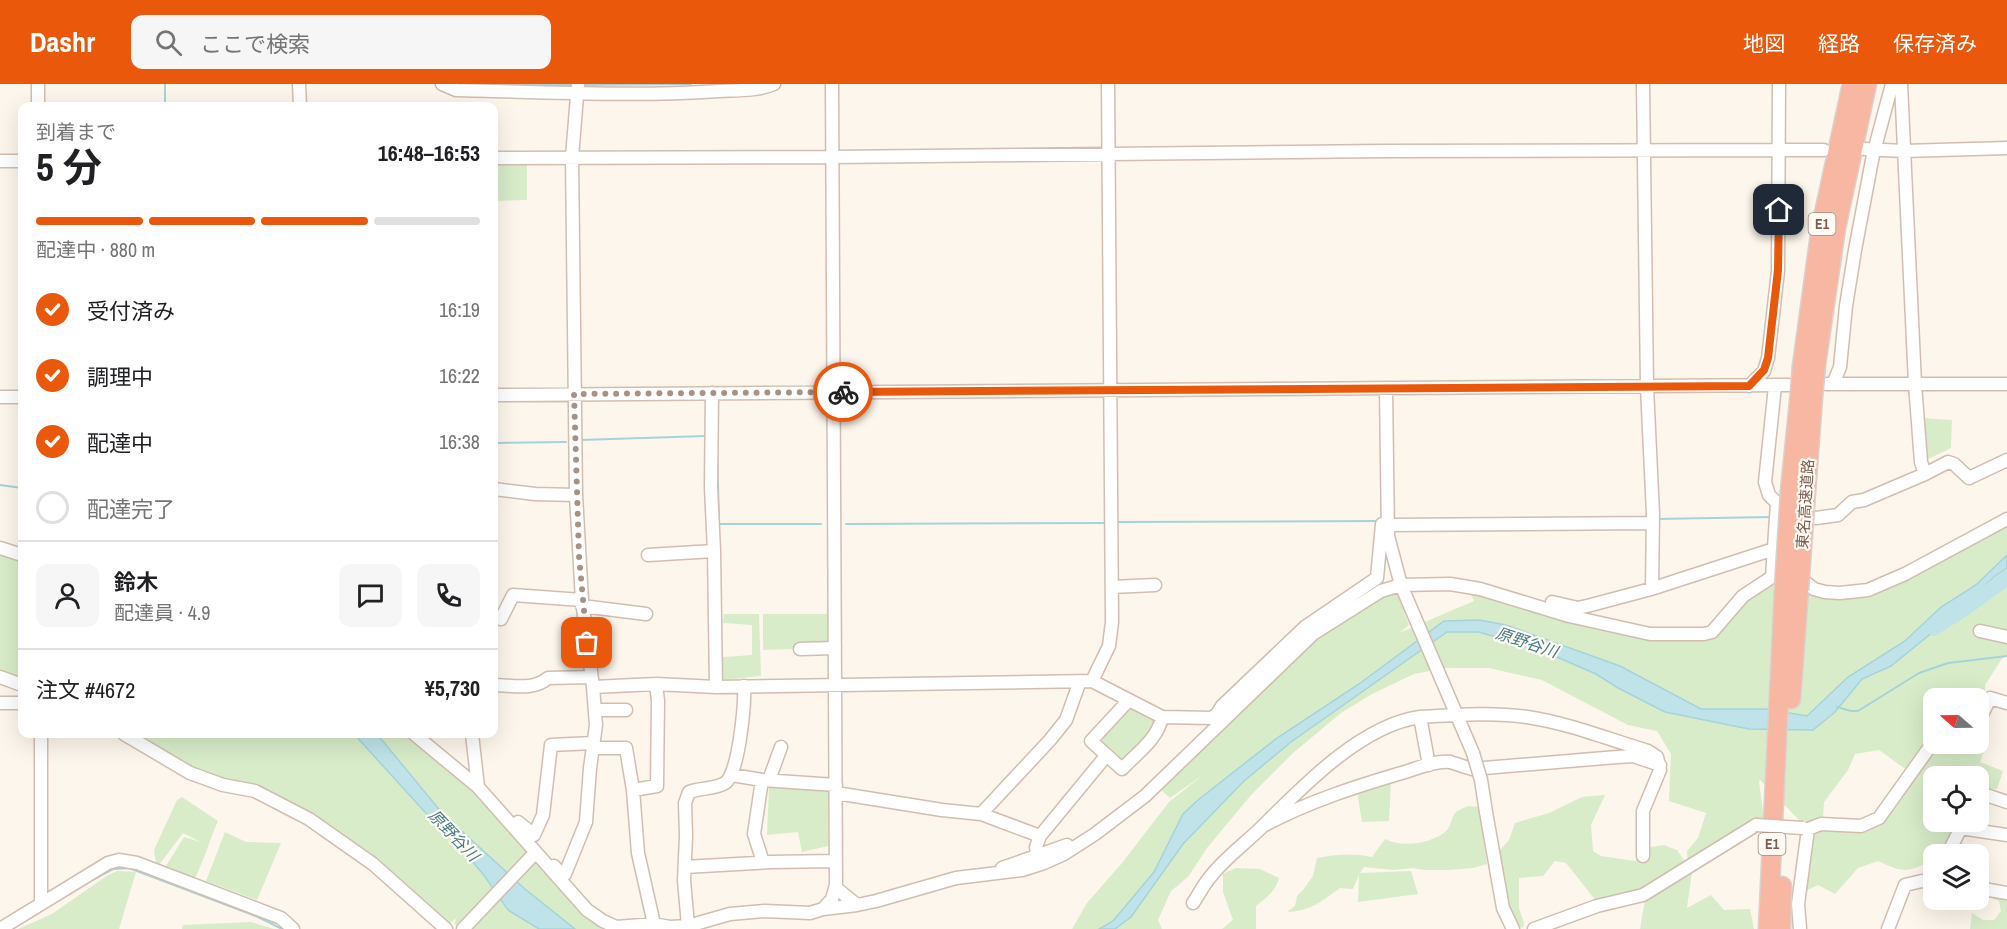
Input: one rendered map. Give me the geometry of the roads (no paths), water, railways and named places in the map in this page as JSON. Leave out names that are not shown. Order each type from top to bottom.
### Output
[{"type":"highway","name":"東名高速道路","points":[[1768,929],[1786,682],[1785,585],[1812,389],[1809,365],[1821,227],[1852,84]]},
{"type":"highway","name":"東名高速道路","points":[[1809,365],[1867,84]]},
{"type":"highway","name":"東名高速道路","points":[[1781,759],[1781,929]]},
{"type":"street","points":[[38,84],[38,102]]},
{"type":"street","points":[[300,84],[300,102]]},
{"type":"street","points":[[442,84],[456,90],[578,89],[672,94],[738,90],[774,84]]},
{"type":"street","points":[[823,909],[832,899],[836,888],[832,84]]},
{"type":"street","points":[[981,814],[1066,720],[1086,681],[1105,657],[1112,635],[1108,84]]},
{"type":"street","points":[[1643,84],[1647,387],[1653,523],[1652,588]]},
{"type":"street","points":[[1749,386],[1772,362],[1778,270],[1779,84]]},
{"type":"street","points":[[1812,389],[1840,367],[1846,306],[1869,149],[1892,84]]},
{"type":"street","points":[[1901,84],[1915,384],[1921,462],[1925,474]]},
{"type":"street","points":[[463,929],[532,856],[540,851],[560,873],[565,874],[586,822],[592,745],[596,725],[582,603],[576,495],[572,157],[578,89]]},
{"type":"street","points":[[1869,149],[1904,152],[2007,148]]},
{"type":"street","points":[[498,158],[1824,150]]},
{"type":"street","points":[[0,161],[18,161]]},
{"type":"street","points":[[498,394],[1749,386],[1812,389],[1915,384],[2007,384]]},
{"type":"street","points":[[1775,386],[1765,482],[1769,495],[1777,503],[1778,519],[1774,549],[1785,585]]},
{"type":"street","points":[[1386,388],[1387,525],[1402,587],[1473,753],[1481,780],[1503,908],[1513,929]]},
{"type":"street","points":[[712,393],[711,487],[716,687]]},
{"type":"street","points":[[0,397],[18,397]]},
{"type":"street","points":[[1816,518],[1838,515],[1852,502],[1864,500],[1948,462],[1954,464],[1969,478],[2007,460]]},
{"type":"street","points":[[498,489],[535,494],[576,495]]},
{"type":"street","points":[[1217,714],[1222,706],[1305,627],[1377,578],[1383,515],[1387,510]]},
{"type":"street","points":[[1480,589],[1569,616],[1650,634],[1704,634],[1712,632],[1743,596],[1785,585],[1789,578],[1805,582],[1814,589],[1825,592],[1868,590],[1905,574],[2007,519]]},
{"type":"street","points":[[1387,525],[1653,523]]},
{"type":"street","points":[[419,738],[478,787],[500,810],[532,856],[586,910],[616,927],[654,924],[670,927],[688,926],[730,914],[765,911],[810,913],[823,909],[876,902],[956,878],[1022,870],[1065,854],[1145,795],[1313,634],[1381,591],[1402,587],[1450,584],[1505,590],[1578,608],[1652,588],[1774,549]]},
{"type":"street","points":[[648,555],[714,551]]},
{"type":"street","points":[[1112,587],[1155,585]]},
{"type":"street","points":[[498,618],[501,619],[513,595],[582,603],[646,614]]},
{"type":"street","points":[[1980,631],[2007,637]]},
{"type":"street","points":[[800,649],[835,648]]},
{"type":"street","points":[[498,685],[532,687],[543,683],[548,678],[716,687],[1086,681],[1162,717],[1211,718],[1263,675],[1290,657]]},
{"type":"street","points":[[0,677],[18,684]]},
{"type":"street","points":[[633,790],[657,786],[658,701],[656,684]]},
{"type":"street","points":[[688,926],[684,880],[685,803],[689,792],[725,783],[732,775],[745,701],[744,686]]},
{"type":"street","points":[[1989,700],[1990,698],[2007,703]]},
{"type":"street","points":[[1129,700],[1091,741],[1122,769],[1155,735],[1160,728],[1162,717]]},
{"type":"street","points":[[0,703],[18,703]]},
{"type":"street","points":[[1193,903],[1212,875],[1299,790],[1335,759],[1383,728],[1407,719],[1454,709],[1553,722],[1648,751],[1657,757],[1660,770],[1643,811],[1643,856]]},
{"type":"street","points":[[595,710],[626,710]]},
{"type":"street","points":[[1420,717],[1429,765]]},
{"type":"street","points":[[41,738],[41,903]]},
{"type":"street","points":[[131,738],[190,773],[223,785],[255,791],[309,819],[373,864],[446,929]]},
{"type":"street","points":[[472,738],[478,787]]},
{"type":"street","points":[[500,810],[504,810],[534,835],[543,815],[551,745],[626,748],[633,790],[638,853],[654,924]]},
{"type":"street","points":[[763,862],[754,834],[766,780],[781,747]]},
{"type":"street","points":[[1534,929],[1597,906],[1643,895],[1756,825],[1805,828],[1821,824],[1861,826],[1879,818],[1925,754]]},
{"type":"street","points":[[1037,855],[1036,847],[1040,836],[1106,756]]},
{"type":"street","points":[[1263,826],[1284,814],[1373,782],[1429,765],[1449,762],[1472,769],[1633,756],[1660,765]]},
{"type":"street","points":[[732,775],[836,789],[931,808],[981,814],[1040,836]]},
{"type":"street","points":[[1989,796],[2007,802]]},
{"type":"street","points":[[1800,929],[1798,904],[1805,828]]},
{"type":"street","points":[[1989,831],[2007,835]]},
{"type":"street","points":[[987,874],[1087,839]]},
{"type":"street","points":[[0,929],[108,863],[119,860],[137,863],[281,918],[293,929]]},
{"type":"street","points":[[685,867],[763,862],[835,861]]},
{"type":"street","points":[[1888,929],[1905,885],[1923,881]]},
{"type":"street","points":[[836,888],[857,905]]},
{"type":"street","points":[[1989,890],[2007,893]]},
{"type":"water","points":[[2007,555],[2007,568],[1891,666],[1862,679],[1835,712],[1813,730],[1749,729],[1665,712],[1596,674],[1543,651],[1479,632],[1447,632],[1291,742],[1244,781],[1183,844],[1131,917],[1115,929],[1099,929],[1113,921],[1154,872],[1183,814],[1198,800],[1277,738],[1359,684],[1444,621],[1479,620],[1506,625],[1620,666],[1701,709],[1766,709],[1807,716],[1848,677],[1905,641],[1941,607],[1976,585]]},
{"type":"water","points":[[358,738],[382,740],[442,813],[525,889],[575,929],[539,929],[508,910],[483,874],[452,838],[423,810]]},
{"type":"waterway","points":[[165,84],[165,102]]},
{"type":"waterway","points":[[581,85],[691,84]]},
{"type":"waterway","points":[[479,85],[573,85]]},
{"type":"waterway","points":[[580,440],[706,436]]},
{"type":"waterway","points":[[498,443],[566,442]]},
{"type":"waterway","points":[[717,446],[719,524],[821,524]]},
{"type":"waterway","points":[[0,485],[18,487]]},
{"type":"waterway","points":[[1657,519],[1771,517]]},
{"type":"waterway","points":[[1117,522],[1379,521]]},
{"type":"waterway","points":[[846,524],[1105,523]]},
{"type":"waterway","name":"原野谷川","points":[[1934,628],[2007,578]]},
{"type":"waterway","points":[[1837,707],[1858,711],[1919,673],[1948,663],[2007,656]]},
{"type":"waterway","points":[[81,886],[113,869],[129,868],[258,917],[282,929]]},
{"type":"waterway","points":[[12,929],[46,908]]}]
